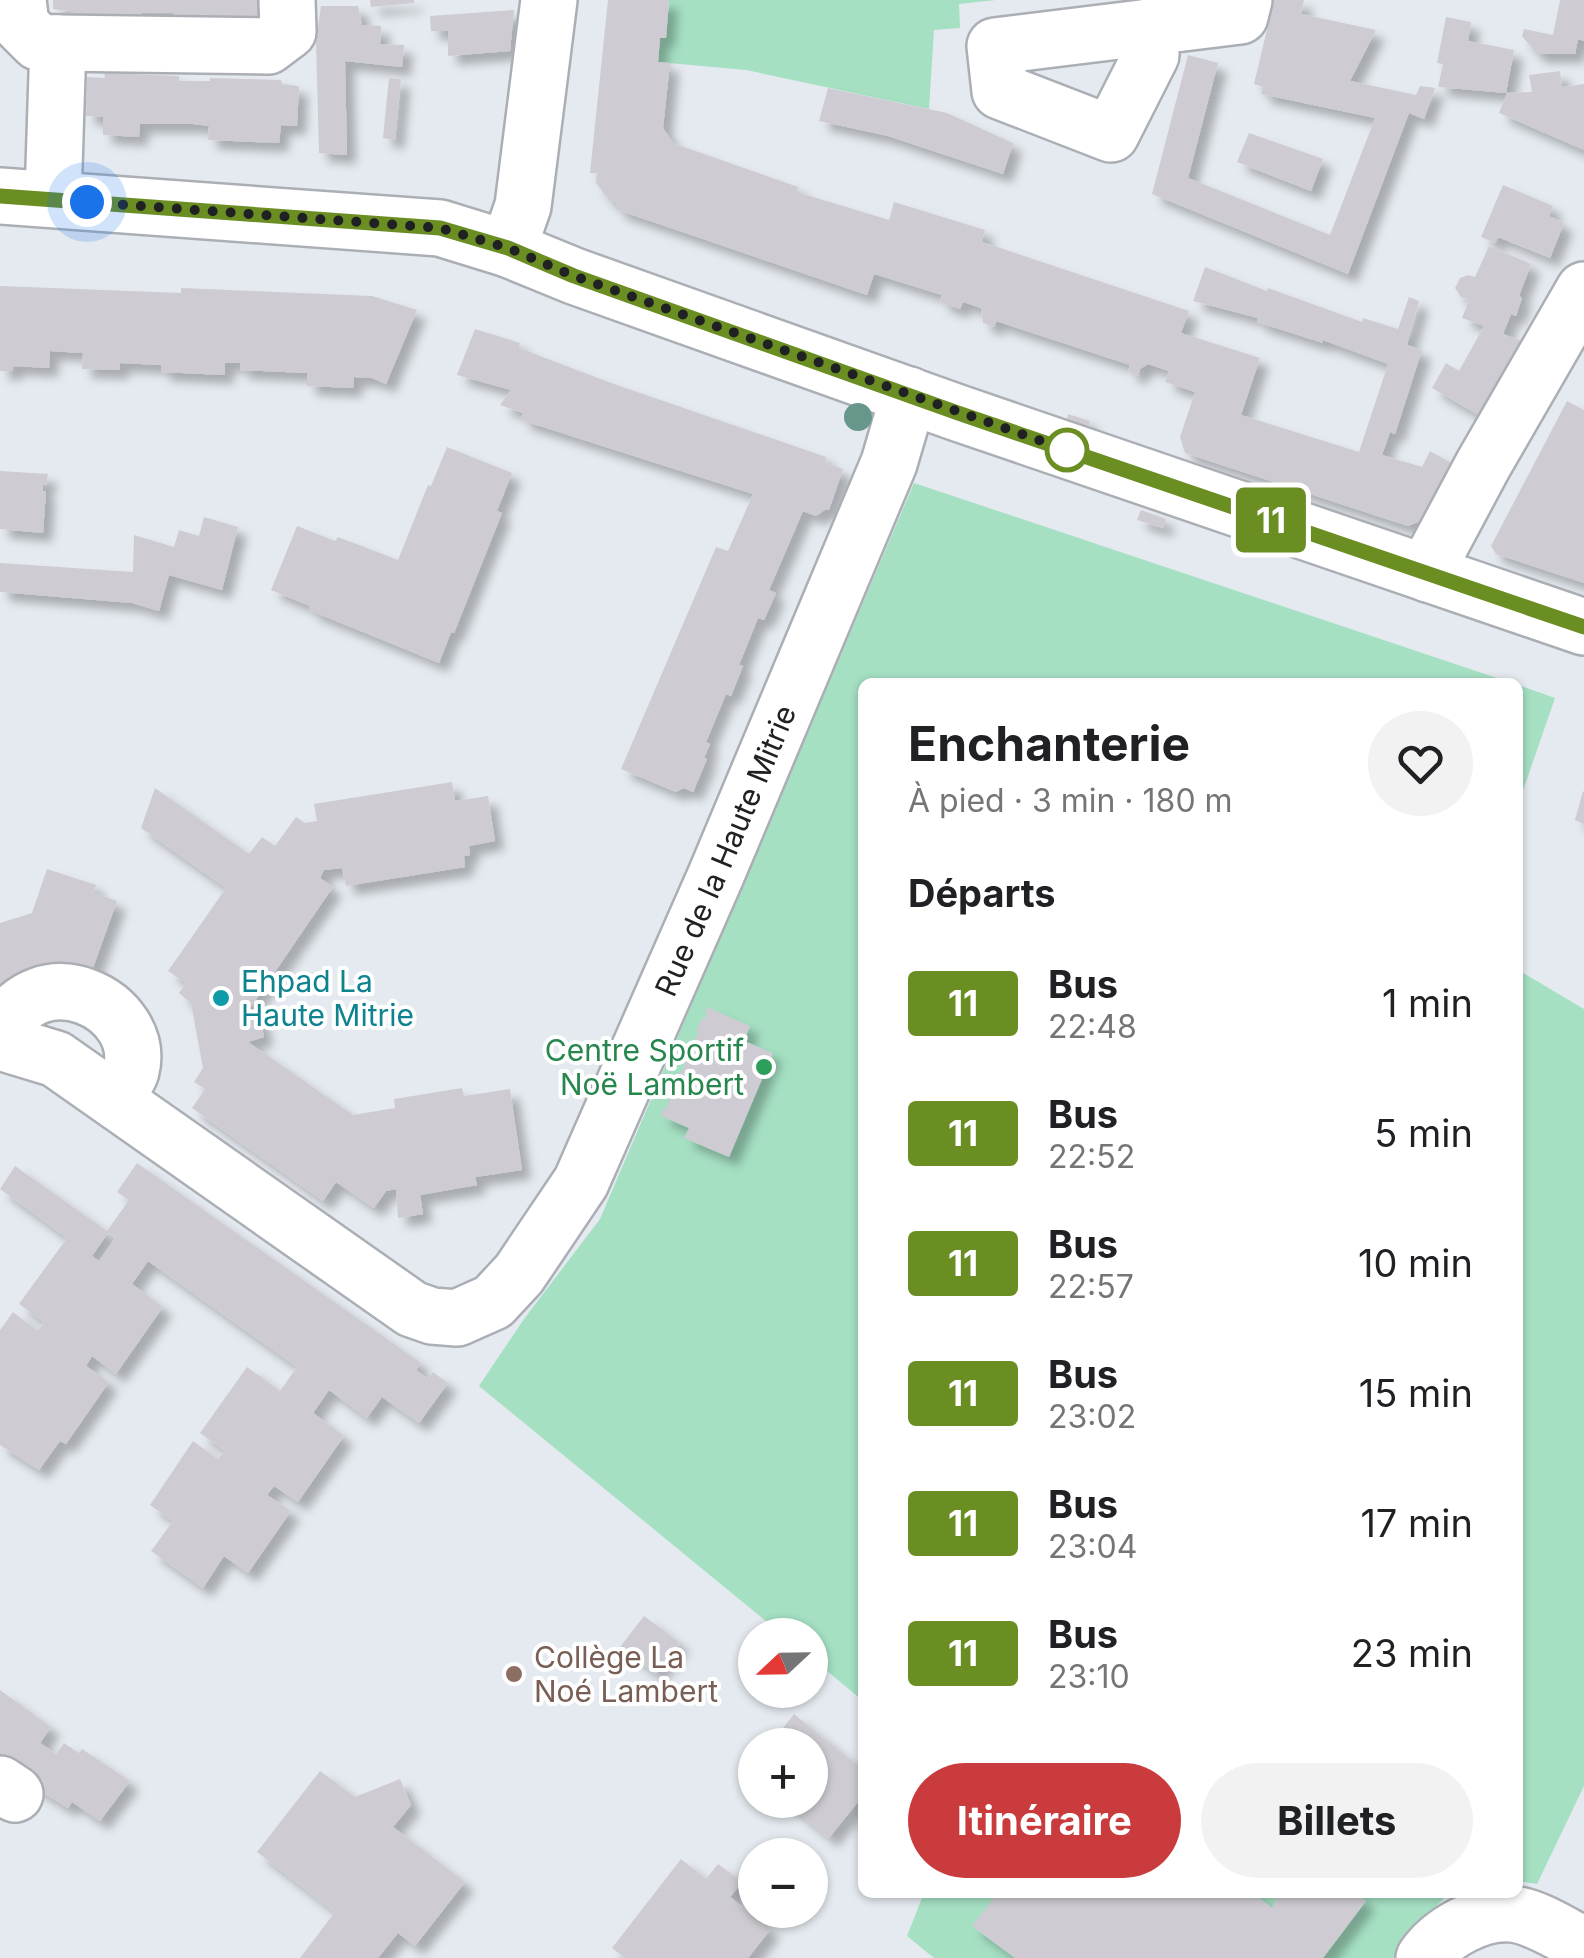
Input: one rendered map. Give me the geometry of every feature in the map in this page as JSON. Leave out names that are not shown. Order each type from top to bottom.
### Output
[{"type":"street","points":[[18,0],[20,25],[38,42],[268,46],[288,31],[287,0]]},
{"type":"street","points":[[508,248],[523,206],[549,0]]},
{"type":"street","points":[[1147,28],[1242,8]]},
{"type":"street","points":[[58,43],[26,197],[440,228],[508,248],[574,276],[909,395],[1584,627]]},
{"type":"street","points":[[1428,574],[1483,465],[1584,290]]},
{"type":"street","name":"Rue de la Haute Mitrie","points":[[0,1042],[56,1059],[412,1309],[432,1316],[458,1318],[493,1302],[519,1274],[590,1164],[889,463],[909,395]]},
{"type":"street","points":[[0,1034],[8,1016],[34,997],[75,991],[95,999],[128,1038],[133,1058],[130,1076],[114,1098]]},
{"type":"street","points":[[1424,1958],[1430,1948],[1486,1904],[1584,1945]]},
{"type":"green space","points":[[669,0],[996,0],[959,4],[960,28],[934,30],[929,109],[746,70],[658,62],[660,38],[666,37]]},
{"type":"green space","name":"Centre Sportif Noë Lambert","points":[[914,483],[1497,678],[858,678],[858,1697],[828,1672],[828,1618],[762,1618],[479,1386],[600,1219]]},
{"type":"green space","points":[[1523,687],[1555,698],[1523,791]]},
{"type":"green space","points":[[1523,973],[1584,1009],[1584,1786],[1537,1884],[1523,1882]]},
{"type":"green space","points":[[922,1898],[1444,1898],[1393,1958],[934,1958],[907,1936]]},
{"type":"building","points":[[53,0],[264,0],[263,17],[247,16],[247,22],[173,19],[173,13],[142,12],[142,18],[71,15],[71,11],[53,9]]},
{"type":"building","points":[[370,0],[414,0],[414,3],[371,7]]},
{"type":"building","points":[[608,0],[669,0],[666,38],[660,38],[658,62],[670,63],[663,128],[673,143],[798,187],[797,192],[889,220],[894,202],[985,230],[982,242],[1189,311],[1181,333],[1260,358],[1241,415],[1359,452],[1388,364],[1323,340],[1257,322],[1258,318],[1193,301],[1205,267],[1362,322],[1363,318],[1398,329],[1409,297],[1419,301],[1407,345],[1422,350],[1395,434],[1390,432],[1382,455],[1422,467],[1430,451],[1455,465],[1425,519],[1408,526],[1185,453],[1180,437],[1195,392],[1165,382],[1169,371],[1148,364],[1138,376],[1128,372],[1130,365],[996,321],[994,327],[983,323],[981,308],[963,302],[960,309],[940,302],[942,295],[874,274],[867,295],[615,209],[618,203],[609,200],[596,183],[597,173],[590,173]]},
{"type":"building","points":[[1274,0],[1304,0],[1301,14],[1376,30],[1350,81],[1416,95],[1420,86],[1435,88],[1424,119],[1409,113],[1348,274],[1152,194],[1188,55],[1218,63],[1188,178],[1330,235],[1375,118],[1261,94],[1263,87],[1254,84]]},
{"type":"building","points":[[1560,0],[1584,0],[1584,41],[1578,39],[1575,54],[1537,54],[1522,36],[1524,29],[1553,35]]},
{"type":"building","points":[[321,6],[358,6],[362,25],[381,26],[380,44],[404,45],[402,67],[345,61],[347,155],[319,153],[316,41]]},
{"type":"building","points":[[514,10],[510,51],[448,56],[448,31],[431,31],[430,16]]},
{"type":"building","points":[[1446,17],[1471,22],[1468,41],[1514,50],[1506,93],[1438,87],[1443,64],[1437,63]]},
{"type":"building","points":[[1560,71],[1562,87],[1584,84],[1584,150],[1499,113],[1507,93],[1532,92],[1529,75]]},
{"type":"building","points":[[104,73],[179,76],[179,81],[281,80],[282,84],[299,86],[297,126],[281,125],[279,143],[208,140],[209,126],[193,124],[140,124],[139,137],[103,135],[103,117],[86,116],[87,77],[105,78]]},
{"type":"building","points":[[389,78],[401,79],[395,140],[383,138]]},
{"type":"building","points":[[828,88],[947,113],[1013,143],[1003,174],[888,136],[819,121]]},
{"type":"building","points":[[1249,133],[1323,159],[1311,191],[1237,162]]},
{"type":"building","points":[[1503,185],[1553,206],[1549,216],[1564,223],[1550,258],[1498,237],[1495,243],[1481,237]]},
{"type":"building","points":[[1489,246],[1531,264],[1516,316],[1511,314],[1503,334],[1524,342],[1482,417],[1432,388],[1446,363],[1459,371],[1484,326],[1462,318],[1469,300],[1455,288],[1460,278],[1475,277]]},
{"type":"building","points":[[0,286],[372,296],[417,310],[386,384],[354,377],[353,388],[307,386],[307,373],[240,370],[240,363],[225,363],[225,375],[161,372],[161,365],[120,363],[120,370],[82,369],[83,353],[50,351],[49,368],[13,366],[13,371],[0,371]]},
{"type":"building","points":[[475,329],[520,343],[519,348],[611,383],[826,457],[825,463],[843,469],[829,510],[816,516],[803,511],[769,590],[776,593],[764,620],[758,618],[731,696],[726,694],[706,742],[710,744],[704,758],[707,759],[693,792],[684,788],[676,792],[621,769],[716,547],[728,551],[753,494],[521,420],[523,413],[500,405],[511,390],[457,375]]},
{"type":"building","points":[[1567,401],[1584,410],[1584,583],[1496,554],[1491,546]]},
{"type":"building","points":[[1068,414],[1090,421],[1087,431],[1066,424]]},
{"type":"building","points":[[447,447],[512,473],[497,511],[502,513],[439,663],[309,610],[310,606],[271,590],[297,526],[398,560]]},
{"type":"building","points":[[0,471],[48,474],[46,485],[43,484],[43,533],[0,529]]},
{"type":"building","points":[[1141,510],[1166,519],[1163,528],[1137,520]]},
{"type":"building","points":[[204,517],[238,527],[222,590],[169,575],[159,611],[132,603],[0,592],[0,563],[133,572],[134,535],[174,547],[179,530],[199,536]]},
{"type":"building","name":"Ehpad La Haute Mitrie","points":[[452,782],[455,801],[488,796],[495,841],[469,846],[470,855],[464,856],[465,867],[346,886],[342,868],[324,870],[320,878],[333,887],[244,1017],[259,1014],[264,1037],[248,1042],[353,1115],[395,1108],[394,1099],[462,1088],[464,1096],[510,1089],[522,1170],[475,1177],[477,1185],[420,1195],[423,1214],[398,1218],[396,1189],[386,1191],[374,1208],[336,1182],[323,1201],[192,1108],[205,1089],[194,1082],[203,1068],[191,1003],[179,993],[186,983],[168,971],[226,888],[141,828],[155,788],[249,854],[262,837],[275,846],[296,817],[305,823],[317,821],[314,804]]},
{"type":"building","points":[[1584,792],[1584,824],[1575,820]]},
{"type":"building","points":[[47,869],[96,885],[94,893],[117,901],[89,979],[0,993],[0,923],[32,913]]},
{"type":"building","points":[[707,1007],[750,1026],[744,1041],[773,1053],[729,1157],[684,1138],[689,1128],[661,1116],[687,1054],[690,1055]]},
{"type":"building","points":[[137,1163],[421,1363],[416,1370],[428,1379],[433,1372],[448,1383],[419,1423],[382,1397],[367,1418],[329,1390],[313,1413],[344,1436],[298,1502],[274,1486],[267,1495],[291,1511],[248,1573],[224,1556],[203,1588],[151,1551],[173,1521],[150,1505],[193,1441],[218,1459],[225,1451],[200,1433],[247,1367],[280,1391],[297,1367],[148,1261],[132,1284],[163,1307],[116,1374],[92,1356],[86,1366],[109,1382],[66,1444],[60,1441],[39,1470],[0,1445],[0,1330],[13,1312],[38,1331],[44,1322],[19,1304],[67,1238],[0,1189],[15,1166],[107,1231],[129,1200],[117,1192]],"holes":[[[108,1233],[116,1237],[99,1261],[92,1256]]]},
{"type":"building","points":[[644,1616],[680,1643],[656,1674],[620,1647]]},
{"type":"building","points":[[0,1690],[51,1727],[40,1743],[56,1754],[64,1743],[79,1753],[82,1749],[130,1781],[100,1821],[72,1802],[68,1808],[0,1766]]},
{"type":"building","points":[[794,1714],[811,1728],[783,1728]]},
{"type":"building","points":[[828,1742],[858,1766],[858,1802],[829,1838],[805,1818],[828,1818]]},
{"type":"building","points":[[320,1771],[355,1797],[400,1779],[411,1805],[393,1827],[465,1882],[415,1946],[398,1933],[378,1958],[300,1958],[335,1912],[257,1852]]},
{"type":"building","points":[[681,1859],[706,1879],[718,1864],[738,1879],[738,1887],[730,1897],[738,1903],[738,1928],[771,1929],[748,1958],[625,1958],[612,1948]]},
{"type":"building","points":[[993,1898],[1260,1898],[1272,1908],[1277,1898],[1366,1901],[1323,1958],[1015,1958],[972,1926]]},
{"type":"bus line","name":"11","points":[[0,196],[440,228],[508,248],[574,276],[958,413],[1584,627]]},
{"type":"place","name":"Ehpad La Haute Mitrie","points":[[221,998]]},
{"type":"place","name":"Centre Sportif Noë Lambert","points":[[764,1067]]},
{"type":"place","name":"Collège La Noé Lambert","points":[[514,1674]]},
{"type":"route","points":[[87,202],[440,228],[508,248],[574,276],[1067,450]]}]
